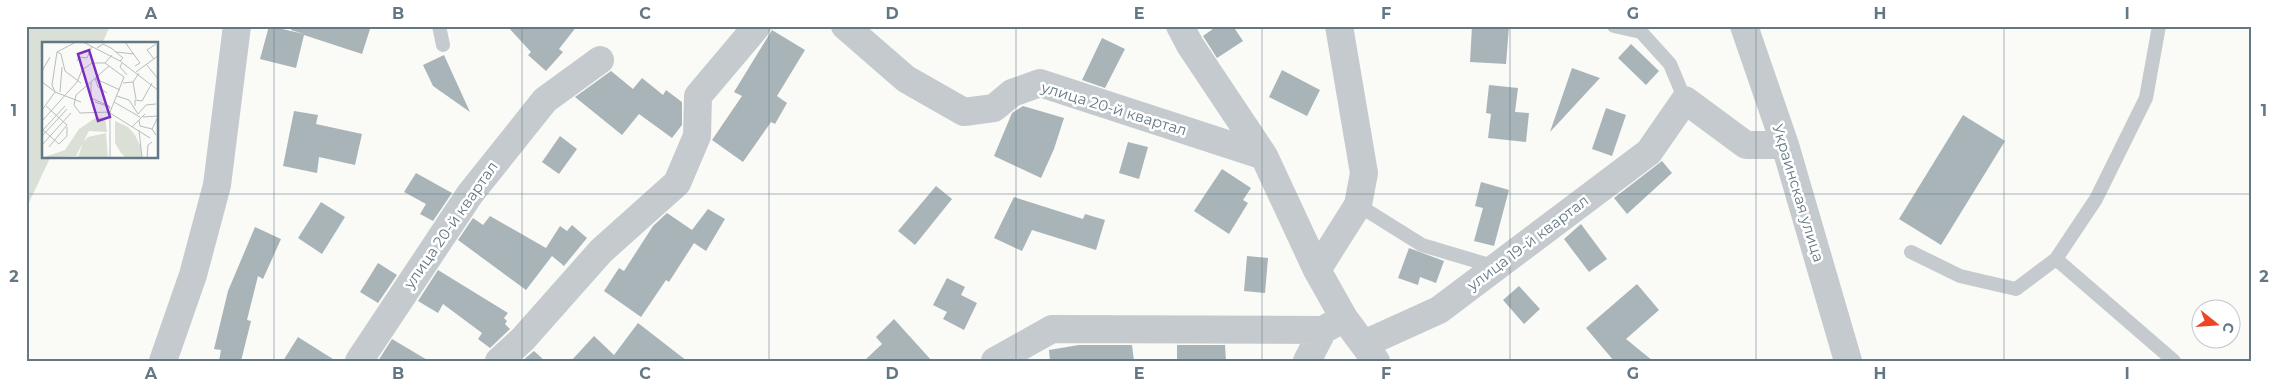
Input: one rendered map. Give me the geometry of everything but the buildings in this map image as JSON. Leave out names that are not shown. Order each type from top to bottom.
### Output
[{"type":"street","points":[[163,361],[194,275],[217,185],[237,26]]},
{"type":"street","points":[[499,361],[523,339],[601,251],[677,183],[697,136],[698,96],[757,26]]},
{"type":"street","name":"улица 20-й квартал","points":[[845,26],[906,79],[964,112],[994,108],[1012,93],[1040,83],[1264,156]]},
{"type":"street","points":[[1180,26],[1190,45],[1264,156],[1317,270],[1334,324],[1370,352]]},
{"type":"street","points":[[1317,270],[1358,205],[1364,172],[1339,26]]},
{"type":"street","name":"Украинская улица","points":[[1744,26],[1785,145],[1848,361]]},
{"type":"street","name":"улица 20-й квартал","points":[[359,361],[470,194],[544,100],[600,60]]},
{"type":"street","points":[[1685,100],[1746,145],[1785,145]]},
{"type":"street","name":"улица 19-й квартал","points":[[1370,352],[1439,310],[1649,152],[1685,100]]},
{"type":"street","points":[[995,361],[1052,329],[1334,324]]},
{"type":"street","points":[[1307,361],[1334,324]]},
{"type":"lane","points":[[439,26],[443,45]]},
{"type":"lane","points":[[1614,26],[1641,32],[1670,64],[1685,100]]},
{"type":"lane","points":[[1911,252],[1960,276],[2016,290],[2056,259],[2096,199],[2146,98],[2159,26]]},
{"type":"lane","points":[[1358,205],[1422,244],[1497,268]]},
{"type":"lane","points":[[2056,259],[2174,361]]},
{"type":"shaded area","points":[[26,26],[110,26],[103,42],[42,42],[42,159],[50,159],[26,209]]}]
